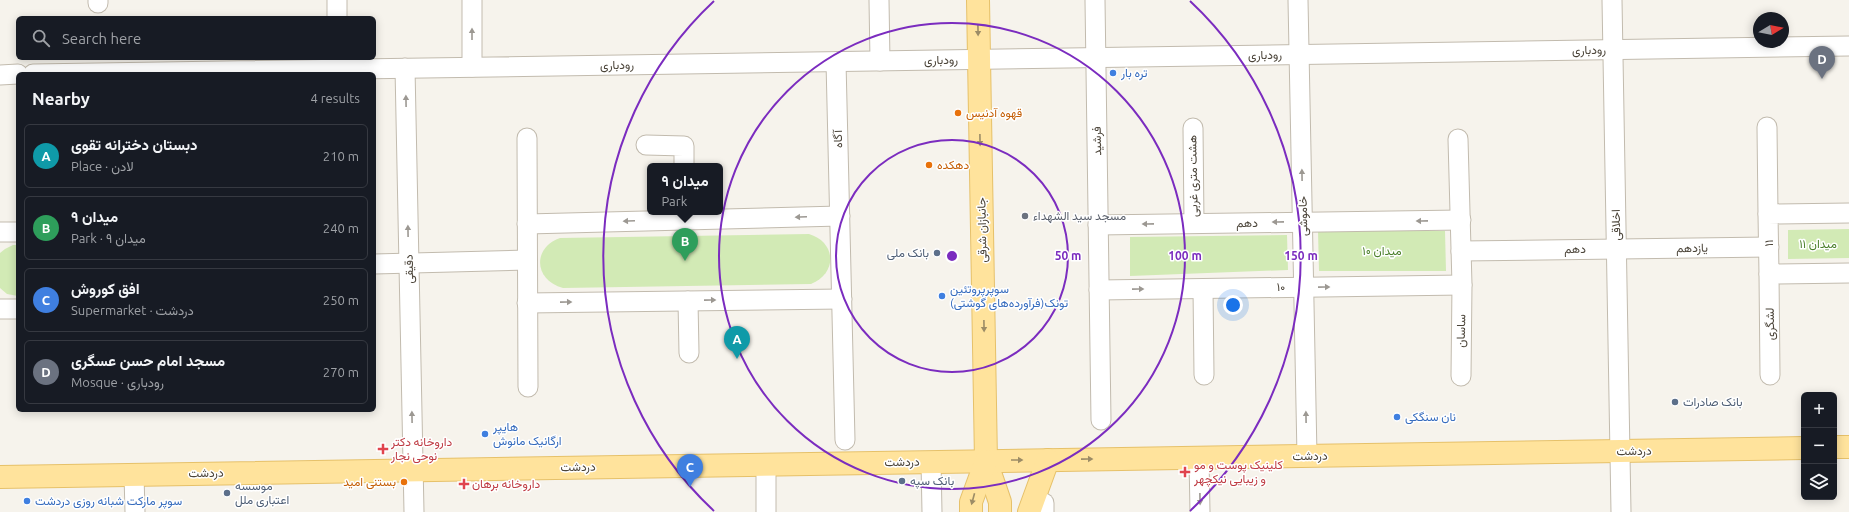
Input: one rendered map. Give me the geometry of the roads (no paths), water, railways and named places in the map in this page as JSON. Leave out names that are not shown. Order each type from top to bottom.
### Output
[{"type":"main road","name":"جانبازان شرقی","points":[[978,0],[986,460]]},
{"type":"main road","points":[[1837,448],[1849,447]]},
{"type":"main road","name":"دردشت","points":[[0,477],[1801,448]]},
{"type":"main road","points":[[971,512],[971,502],[986,460]]},
{"type":"main road","points":[[986,460],[1000,502],[1000,512]]},
{"type":"main road","points":[[1039,509],[1048,460]]},
{"type":"street","points":[[337,0],[337,16]]},
{"type":"street","points":[[472,0],[472,67]]},
{"type":"street","points":[[879,0],[880,61]]},
{"type":"street","name":"فرشید","points":[[1096,0],[1098,225]]},
{"type":"street","name":"خاموشی","points":[[1298,0],[1307,456]]},
{"type":"street","name":"اخلاقی","points":[[1612,0],[1621,512]]},
{"type":"street","name":"رودباری","points":[[94,72],[338,64],[405,68],[1849,46]]},
{"type":"street","name":"آگاه","points":[[836,62],[842,299]]},
{"type":"street","name":"دقیقی","points":[[405,68],[414,512]]},
{"type":"street","points":[[0,74],[16,74]]},
{"type":"street","name":"۱۱","points":[[1767,127],[1769,274]]},
{"type":"street","name":"هشت متری غربی","points":[[1193,128],[1194,223]]},
{"type":"street","points":[[527,138],[528,387]]},
{"type":"street","points":[[1458,139],[1461,220]]},
{"type":"street","points":[[646,145],[684,146],[684,163]]},
{"type":"street","points":[[1768,214],[1849,213]]},
{"type":"street","points":[[527,224],[686,216],[840,216]]},
{"type":"street","name":"دهم","points":[[1098,225],[1461,220]]},
{"type":"street","name":"ساسان","points":[[1461,220],[1461,376]]},
{"type":"street","points":[[1098,225],[1101,420]]},
{"type":"street","points":[[0,232],[16,232]]},
{"type":"street","name":"یازدهم","points":[[1616,249],[1769,247]]},
{"type":"street","name":"دهم","points":[[1462,251],[1616,249]]},
{"type":"street","points":[[376,264],[527,260]]},
{"type":"street","points":[[1769,274],[1849,273]]},
{"type":"street","name":"لشگری","points":[[1769,274],[1770,375]]},
{"type":"street","name":"۱۰","points":[[1099,290],[1462,285]]},
{"type":"street","points":[[1203,289],[1204,376]]},
{"type":"street","points":[[527,303],[842,299],[845,440]]},
{"type":"street","points":[[688,301],[689,353]]},
{"type":"street","points":[[0,309],[16,309]]},
{"type":"street","points":[[1199,458],[1200,512]]},
{"type":"street","points":[[931,462],[932,512]]},
{"type":"street","points":[[766,464],[766,512]]},
{"type":"street","points":[[134,475],[135,512]]},
{"type":"place","name":"تره بار","points":[[1113,73]]},
{"type":"place","name":"مسجد امام حسن عسگری","points":[[1822,79]]},
{"type":"place","name":"قهوه آدنیس","points":[[958,113]]},
{"type":"place","name":"دهکده","points":[[929,165]]},
{"type":"place","name":"مسجد سید الشهداء","points":[[1025,216]]},
{"type":"place","name":"بانک ملی","points":[[937,253]]},
{"type":"place","name":"میدان ۹","points":[[685,261]]},
{"type":"place","name":"سوپرپروتئین تونک(فرآورده‌های گوشتی)","points":[[942,296]]},
{"type":"place","name":"دبستان دخترانه تقوی","points":[[737,359]]},
{"type":"place","name":"بانک صادرات","points":[[1675,402]]},
{"type":"place","name":"نان سنگکی","points":[[1397,417]]},
{"type":"place","name":"هایپر ارگانیک مانوش","points":[[485,434]]},
{"type":"place","name":"داروخانه دکتر نوحی نجار","points":[[383,449]]},
{"type":"place","name":"کلینیک پوست و مو و زیبایی نیکچهر","points":[[1185,472]]},
{"type":"place","name":"بانک سپه","points":[[902,481]]},
{"type":"place","name":"بستنی امید","points":[[404,482]]},
{"type":"place","name":"داروخانه برهان","points":[[464,484]]},
{"type":"place","name":"افق کوروش","points":[[690,487]]},
{"type":"place","name":"موسسه اعتباری ملل","points":[[227,493]]},
{"type":"place","name":"سوپر مارکت شبانه روزی دردشت","points":[[27,501]]},
{"type":"park label","name":"میدان ۱۱","points":[[1818,244]]},
{"type":"park label","name":"میدان ۱۰","points":[[1382,251]]}]
